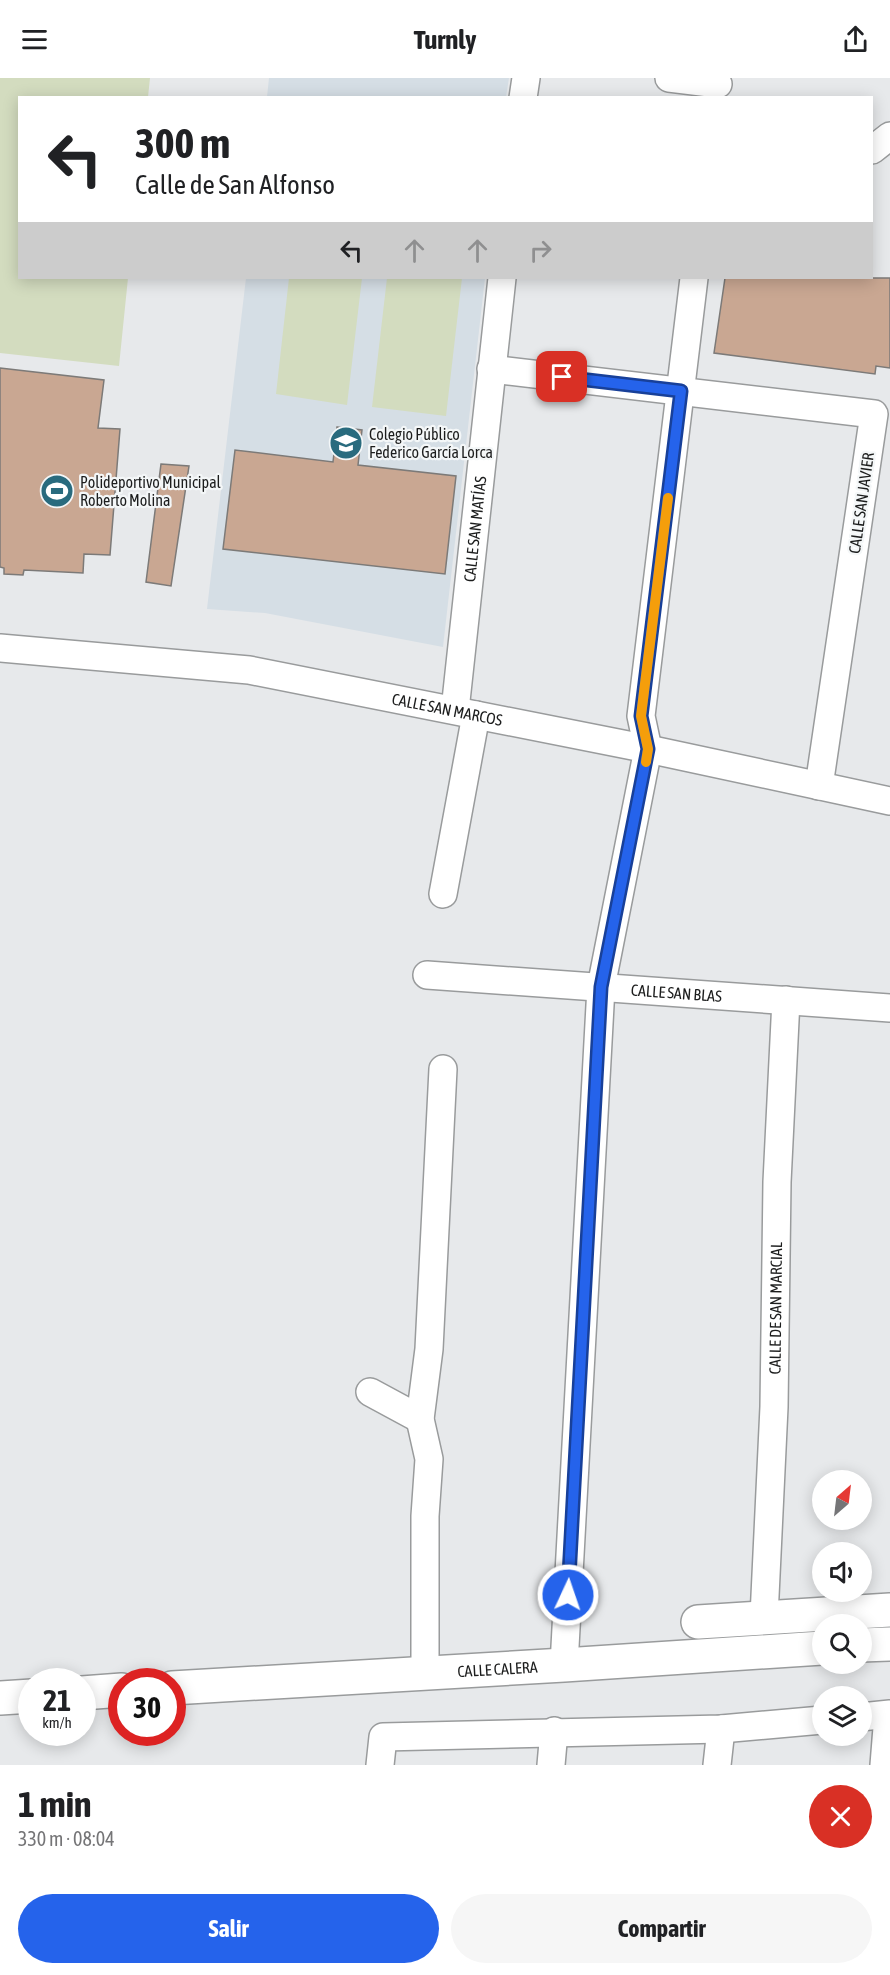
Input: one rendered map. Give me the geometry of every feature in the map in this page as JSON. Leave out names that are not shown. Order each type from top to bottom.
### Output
[{"type":"main road","points":[[698,1622],[890,1610]]},
{"type":"main road","points":[[872,1645],[890,1644]]},
{"type":"main road","name":"CALLE CALERA","points":[[186,1687],[812,1649]]},
{"type":"main road","points":[[0,1698],[18,1697]]},
{"type":"street","points":[[523,96],[526,78]]},
{"type":"street","points":[[669,78],[718,87]]},
{"type":"street","points":[[873,149],[890,136]]},
{"type":"street","name":"CALLE SAN MATÍAS","points":[[443,894],[466,712],[491,369],[502,279]]},
{"type":"street","points":[[564,1665],[601,987],[648,749],[641,716],[694,279]]},
{"type":"street","points":[[491,369],[681,391]]},
{"type":"street","name":"CALLE SAN JAVIER","points":[[681,391],[874,414],[819,786]]},
{"type":"street","name":"CALLE SAN MARCOS","points":[[0,648],[249,670],[648,749],[890,801]]},
{"type":"street","name":"CALLE SAN BLAS","points":[[427,975],[890,1008]]},
{"type":"street","name":"CALLE DE SAN MARCIAL","points":[[764,1617],[774,1407],[777,1182],[786,1000]]},
{"type":"street","points":[[425,1674],[425,1516],[429,1459],[420,1419],[429,1349],[443,1069]]},
{"type":"street","points":[[370,1392],[420,1419]]},
{"type":"street","points":[[872,1716],[889,1714],[884,1765]]},
{"type":"street","points":[[380,1765],[382,1737],[554,1731],[721,1729],[812,1721]]},
{"type":"street","points":[[717,1765],[721,1729]]},
{"type":"street","points":[[551,1765],[554,1731]]},
{"type":"shaded area","points":[[269,78],[509,78],[506,96],[267,96]]},
{"type":"shaded area","name":"Colegio Público Federico García Lorca","points":[[246,279],[485,279],[443,647],[265,613],[207,609]]},
{"type":"green space","points":[[0,78],[150,78],[148,96],[18,96],[18,279],[128,279],[119,366],[0,353]]},
{"type":"green space","points":[[289,279],[362,279],[347,405],[276,394]]},
{"type":"green space","points":[[387,279],[462,279],[446,416],[372,407]]},
{"type":"building","points":[[890,278],[890,368],[876,366],[875,374],[714,353],[725,279]]},
{"type":"building","name":"Polideportivo Municipal Roberto Molina","points":[[0,368],[104,380],[98,428],[120,429],[110,555],[84,554],[83,573],[24,570],[23,575],[4,574],[4,568],[0,567]]},
{"type":"building","points":[[337,427],[362,430],[358,465],[456,476],[445,574],[223,549],[235,450],[333,462]]},
{"type":"building","points":[[161,464],[189,466],[171,586],[146,582]]},
{"type":"slow traffic","points":[[646,762],[648,749],[641,716],[668,498]]},
{"type":"place","name":"Colegio Público Federico García Lorca","points":[[346,443]]},
{"type":"place","name":"Polideportivo Municipal Roberto Molina","points":[[57,491]]},
{"type":"route","points":[[562,377],[681,391],[641,716],[648,749],[601,987],[568,1595]]}]
